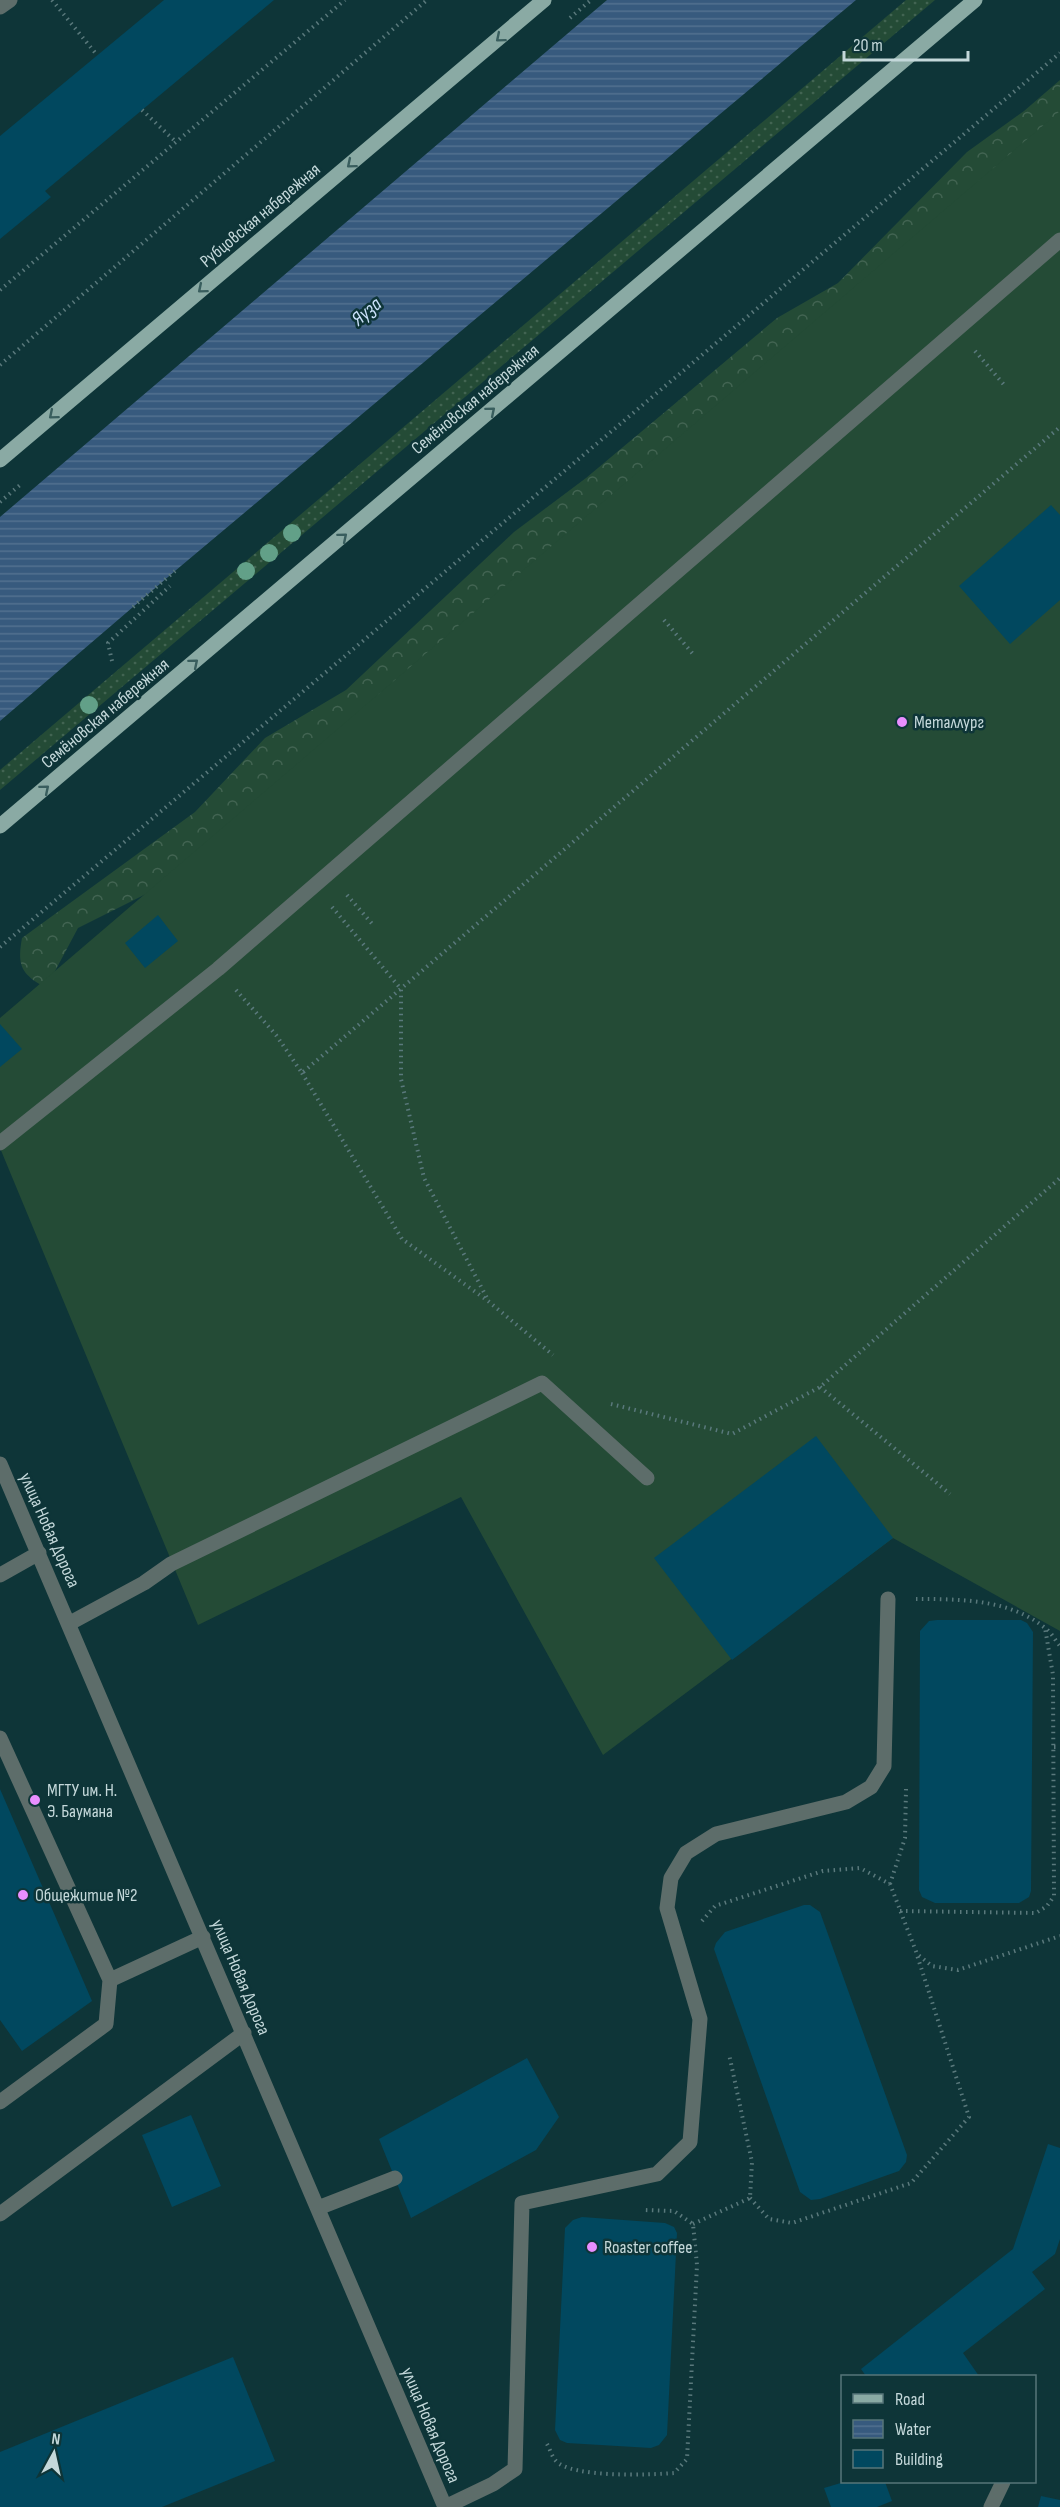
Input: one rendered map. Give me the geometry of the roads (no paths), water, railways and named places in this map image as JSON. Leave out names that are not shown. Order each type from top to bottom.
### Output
[{"type":"main road","name":"Рубцовская набережная","points":[[0,460],[544,0]]},
{"type":"main road","name":"Семёновская набережная","points":[[0,826],[975,0]]},
{"type":"street","points":[[0,7],[10,0]]},
{"type":"street","points":[[0,1143],[218,969],[1060,240]]},
{"type":"street","points":[[69,1623],[144,1583],[171,1564],[542,1383],[647,1478]]},
{"type":"street","name":"улица Новая Дорога","points":[[0,1464],[445,2507]]},
{"type":"street","points":[[0,1575],[39,1553]]},
{"type":"street","points":[[445,2507],[493,2484],[515,2469],[522,2203],[657,2174],[690,2142],[700,2019],[667,1908],[671,1878],[686,1853],[716,1834],[846,1802],[871,1788],[884,1766],[888,1599]]},
{"type":"street","points":[[0,1738],[110,1980],[106,2024],[0,2102]]},
{"type":"street","points":[[110,1980],[202,1937]]},
{"type":"street","points":[[0,2214],[244,2033]]},
{"type":"street","points":[[318,2208],[395,2178]]},
{"type":"street","points":[[991,2507],[1002,2483]]},
{"type":"water","name":"Яуза","points":[[607,0],[856,0],[175,571],[0,721],[0,517]]},
{"type":"place","name":"Металлург","points":[[902,722]]},
{"type":"place","name":"МГТУ им. Н. Э. Баумана","points":[[35,1800]]},
{"type":"place","name":"Общежитие №2","points":[[23,1895]]},
{"type":"place","name":"Roaster coffee","points":[[592,2247]]}]
